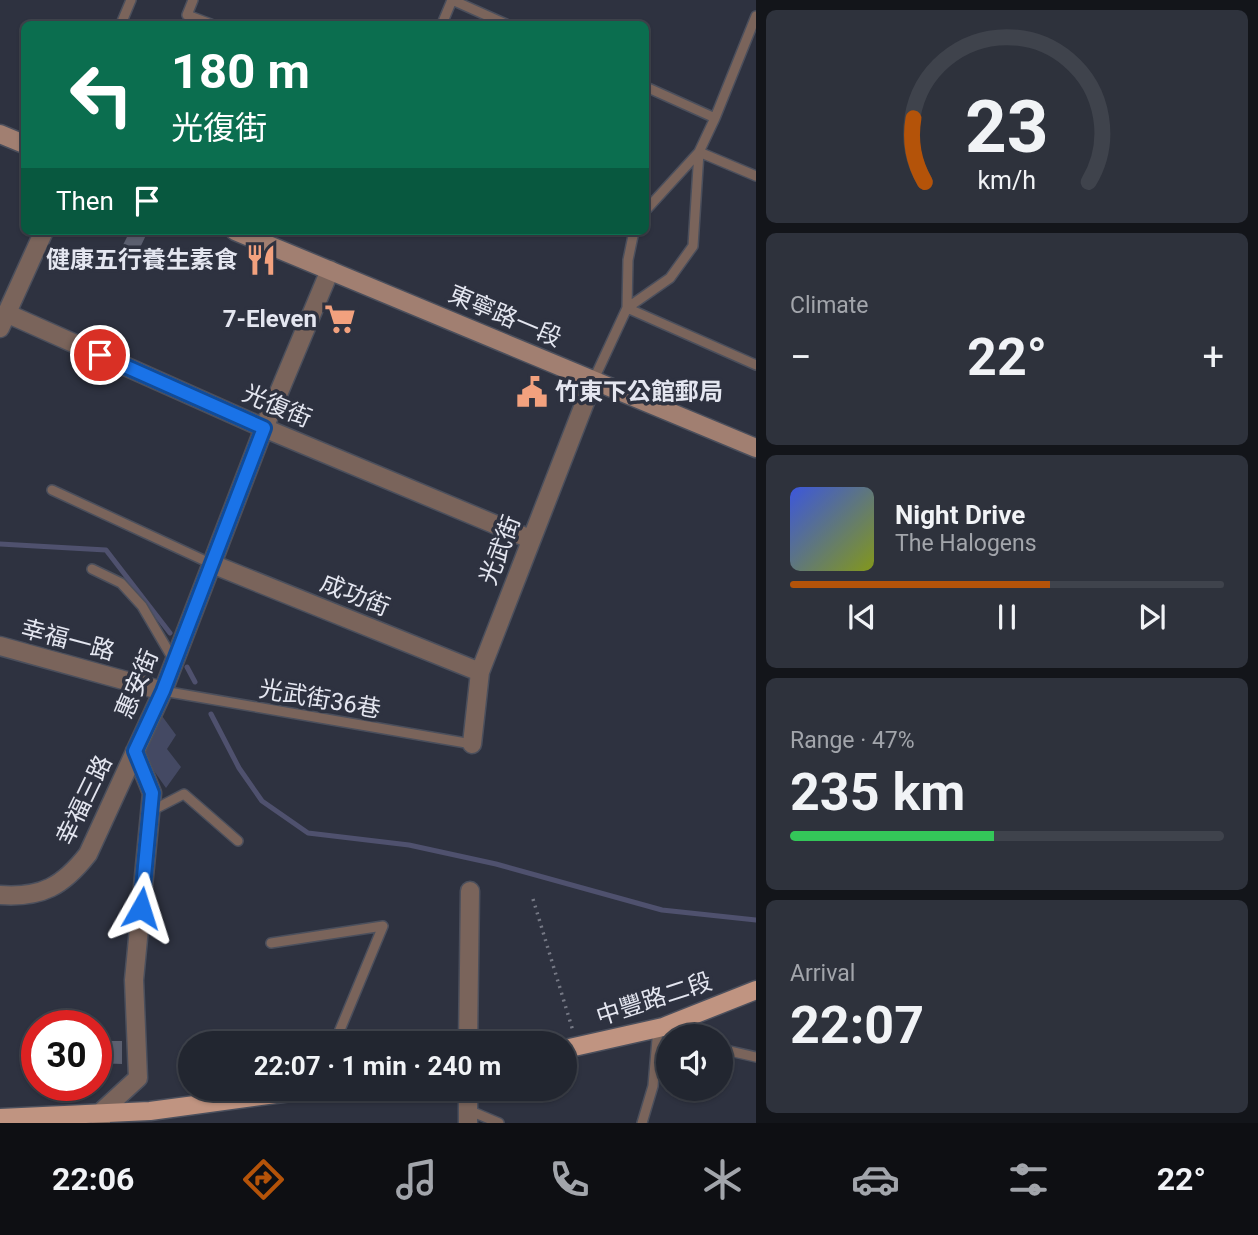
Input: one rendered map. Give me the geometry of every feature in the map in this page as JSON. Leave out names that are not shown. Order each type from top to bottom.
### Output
[{"type":"main road","points":[[0,134],[21,143]]},
{"type":"main road","name":"東寧路一段","points":[[245,235],[756,447]]},
{"type":"main road","name":"中豐路二段","points":[[667,1024],[756,989]]},
{"type":"main road","name":"中豐路二段","points":[[577,1047],[656,1028]]},
{"type":"main road","points":[[0,1118],[100,1118],[224,1101]]},
{"type":"street","points":[[3,321],[42,235]]},
{"type":"street","name":"惠安街","points":[[100,1118],[138,1078],[134,980],[152,793],[135,751],[163,691],[264,428],[330,270]]},
{"type":"street","name":"光復街","points":[[3,321],[530,539]]},
{"type":"street","name":"光武街","points":[[472,744],[480,672],[594,380]]},
{"type":"street","name":"成功街","points":[[212,564],[480,672]]},
{"type":"street","name":"幸福一路","points":[[0,646],[163,691]]},
{"type":"street","name":"幸福三路","points":[[0,895],[21,897],[52,888],[72,874],[88,853],[135,751]]},
{"type":"street","points":[[468,1031],[470,891]]},
{"type":"lane","points":[[122,21],[131,0]]},
{"type":"lane","points":[[193,0],[187,15],[203,21]]},
{"type":"lane","points":[[443,21],[452,0],[499,21]]},
{"type":"lane","points":[[649,207],[699,152],[756,16]]},
{"type":"lane","points":[[649,88],[715,118]]},
{"type":"lane","points":[[699,152],[756,176]]},
{"type":"lane","points":[[627,308],[670,278],[692,246],[699,152]]},
{"type":"lane","points":[[594,380],[627,308],[628,260],[633,235]]},
{"type":"lane","points":[[627,308],[756,365]]},
{"type":"lane","points":[[52,490],[212,564]]},
{"type":"lane","points":[[92,569],[121,583],[142,606],[174,661]]},
{"type":"lane","name":"光武街36巷","points":[[163,691],[472,744]]},
{"type":"lane","points":[[151,811],[184,794],[238,841]]},
{"type":"lane","points":[[271,943],[383,926],[339,1031]]},
{"type":"lane","points":[[642,1123],[653,1086],[656,1042]]},
{"type":"lane","points":[[733,1052],[756,1057]]},
{"type":"lane","points":[[468,1116],[499,1123]]},
{"type":"path","points":[[533,899],[568,1031]]},
{"type":"shaded area","points":[[162,716],[176,735],[167,749],[181,767],[166,788],[154,771],[146,752]]},
{"type":"building","points":[[128,235],[146,235],[137,254],[122,247]]},
{"type":"building","points":[[112,1041],[122,1041],[122,1064],[112,1064]]},
{"type":"waterway","points":[[0,544],[106,550],[170,633]]},
{"type":"waterway","points":[[187,667],[195,682]]},
{"type":"waterway","points":[[211,714],[239,768],[262,801],[308,833],[409,845],[496,864],[662,910],[756,920]]},
{"type":"place","name":"健康五行養生素食","points":[[261,260]]},
{"type":"place","name":"7-Eleven","points":[[340,319]]},
{"type":"place","name":"竹東下公館郵局","points":[[532,392]]},
{"type":"route","points":[[100,355],[264,428],[163,691],[135,751],[152,793],[141,908]]}]
